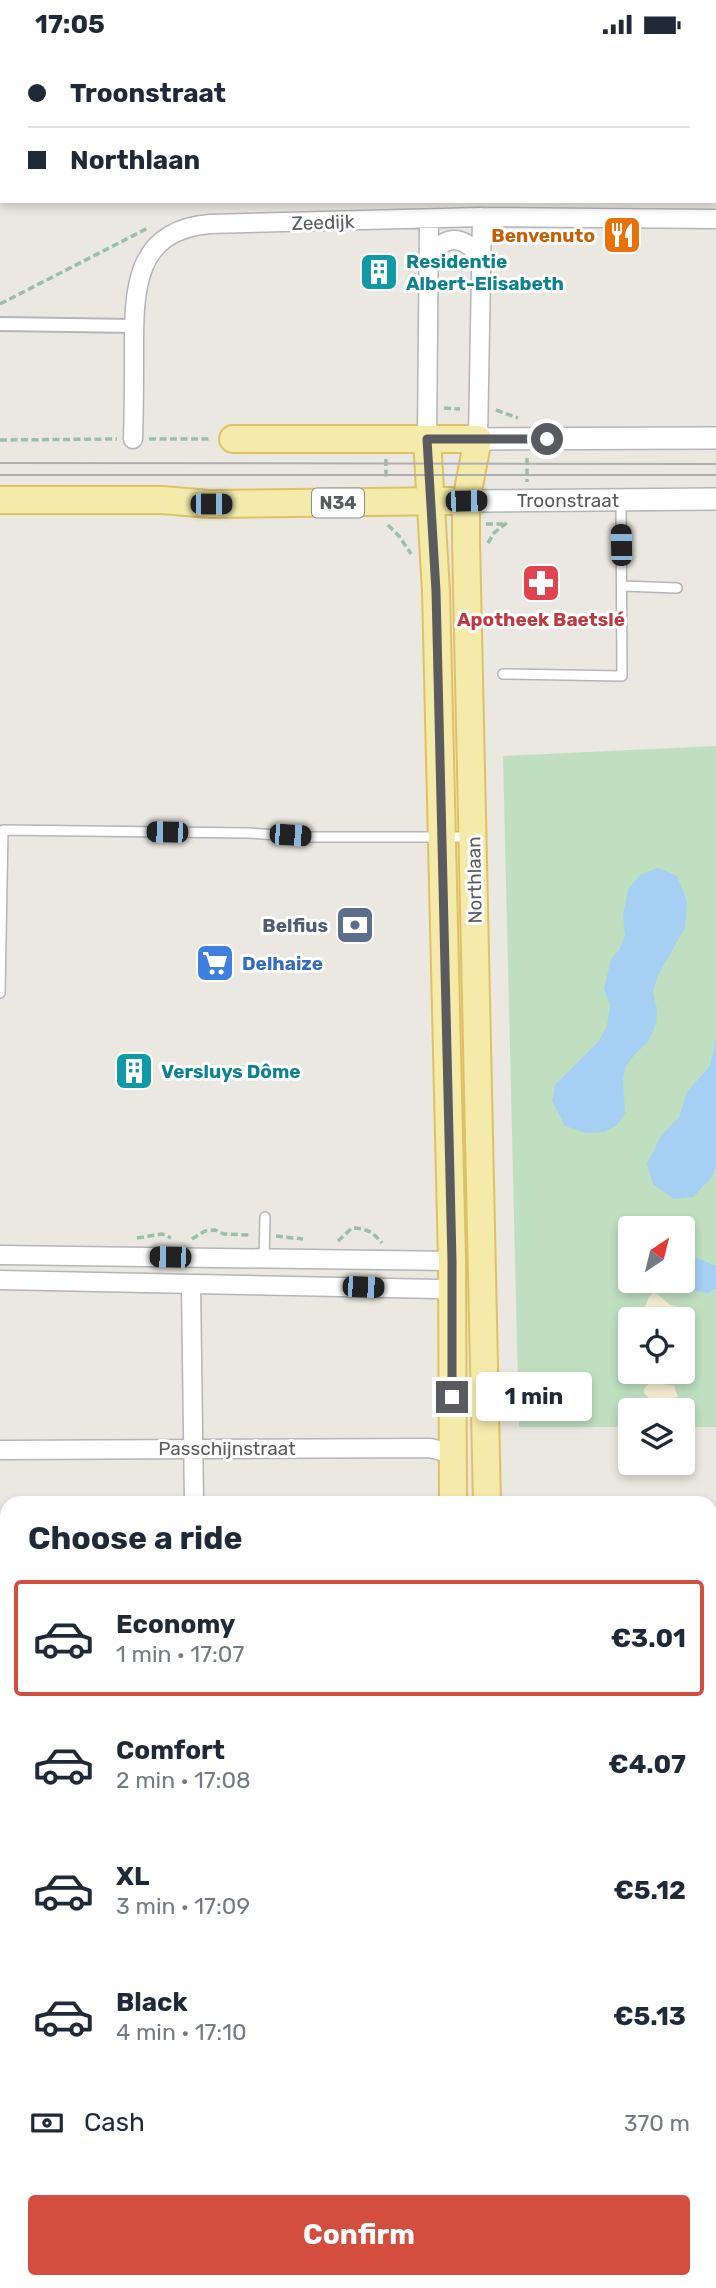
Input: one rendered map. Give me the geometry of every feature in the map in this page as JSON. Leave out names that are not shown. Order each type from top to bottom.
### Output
[{"type":"main road","points":[[233,439],[478,439]]},
{"type":"main road","name":"Northlaan","points":[[427,439],[436,591],[452,1261],[453,1496]]},
{"type":"main road","name":"Northlaan","points":[[478,439],[466,501],[487,1496]]},
{"type":"main road","name":"Troonstraat","points":[[0,500],[162,500],[388,514],[431,501],[466,501]]},
{"type":"street","name":"Zeedijk","points":[[133,439],[135,290],[145,263],[158,244],[174,232],[190,226],[482,217],[716,219]]},
{"type":"street","name":"Northlaan","points":[[478,439],[482,217]]},
{"type":"street","name":"Northlaan","points":[[427,439],[429,219]]},
{"type":"street","points":[[428,260],[436,246],[459,240],[472,245],[481,259]]},
{"type":"street","points":[[0,324],[134,326]]},
{"type":"street","points":[[478,439],[716,438]]},
{"type":"street","name":"Troonstraat","points":[[466,501],[716,499]]},
{"type":"street","points":[[0,1255],[452,1261]]},
{"type":"street","points":[[0,1280],[290,1285],[439,1289],[451,1292]]},
{"type":"street","points":[[191,1285],[194,1496]]},
{"type":"street","name":"Passchijnstraat","points":[[0,1450],[430,1448],[453,1454]]},
{"type":"lane","points":[[503,674],[622,676],[621,500]]},
{"type":"lane","points":[[622,586],[677,588]]},
{"type":"lane","points":[[0,993],[3,830],[248,833],[309,837],[473,837]]},
{"type":"lane","points":[[264,1259],[265,1217]]},
{"type":"path","points":[[0,304],[156,224]]},
{"type":"path","points":[[386,438],[388,514]]},
{"type":"path","points":[[527,439],[527,500]]},
{"type":"green space","points":[[716,746],[716,1427],[695,1427],[695,1398],[618,1398],[618,1427],[519,1427],[503,756]]},
{"type":"sand","points":[[653,1293],[657,1294],[670,1305],[678,1307],[645,1307]]},
{"type":"sand","points":[[648,1384],[674,1386],[678,1397],[649,1398],[644,1389]]},
{"type":"water","points":[[658,868],[677,876],[687,901],[685,928],[658,975],[653,992],[657,1009],[656,1024],[648,1042],[625,1068],[625,1113],[617,1125],[604,1132],[586,1133],[565,1126],[552,1101],[555,1085],[599,1041],[607,1026],[610,1005],[604,989],[611,959],[619,950],[625,936],[623,915],[628,890],[640,875]]},
{"type":"water","points":[[716,1039],[716,1168],[711,1178],[693,1197],[674,1199],[653,1184],[647,1164],[661,1136],[679,1117],[687,1092],[710,1066]]},
{"type":"water","points":[[695,1258],[716,1266],[716,1289],[708,1293],[695,1291]]},
{"type":"tram line","points":[[0,463],[716,464]]},
{"type":"tram line","points":[[0,475],[716,475]]},
{"type":"place","name":"Benvenuto","points":[[622,235]]},
{"type":"place","name":"Residentie Albert-Elisabeth","points":[[379,272]]},
{"type":"place","name":"Apotheek Baetslé","points":[[541,583]]},
{"type":"place","name":"Belfius","points":[[355,925]]},
{"type":"place","name":"Delhaize","points":[[215,963]]},
{"type":"place","name":"Versluys Dôme","points":[[134,1071]]},
{"type":"route","points":[[452,1397],[452,1261],[436,591],[427,439],[547,439]]}]
